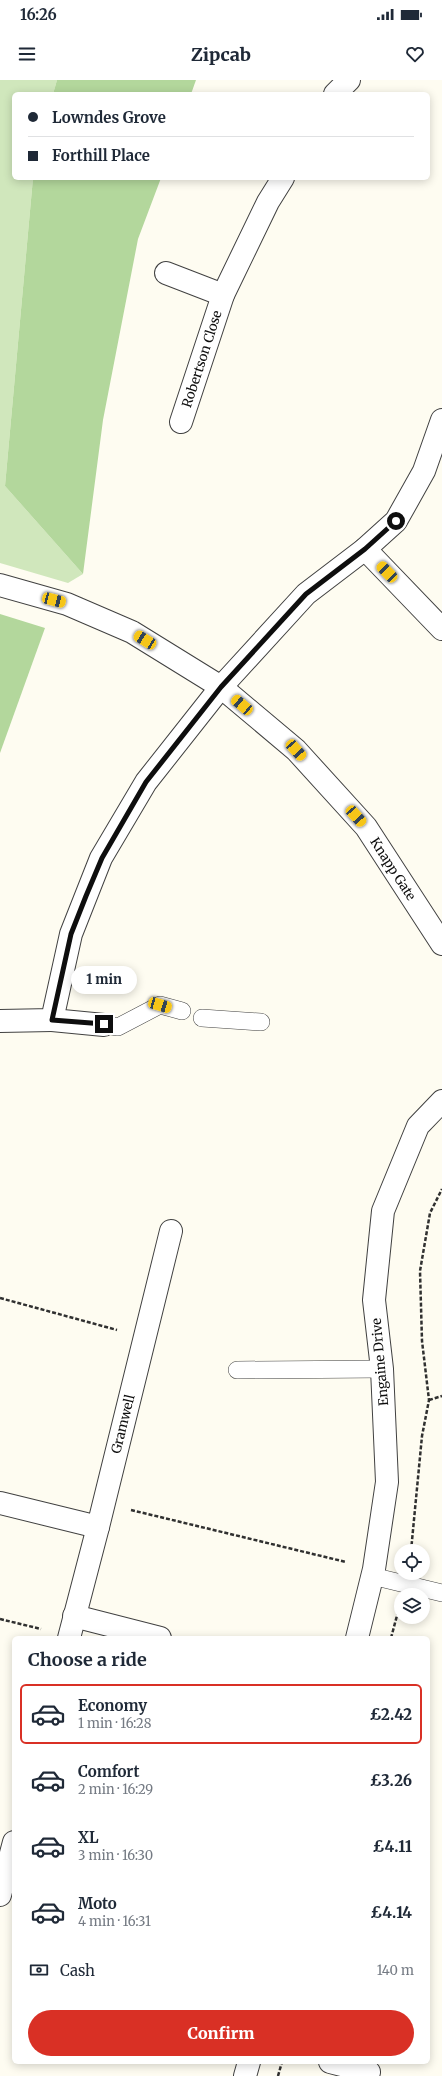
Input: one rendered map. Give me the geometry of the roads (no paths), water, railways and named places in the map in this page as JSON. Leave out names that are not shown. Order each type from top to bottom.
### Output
[{"type":"street","points":[[337,92],[349,80]]},
{"type":"street","name":"Robertson Close","points":[[181,422],[223,295],[268,202],[281,180]]},
{"type":"street","name":"Robertson Close","points":[[166,273],[223,295]]},
{"type":"street","points":[[52,1020],[71,934],[102,858],[146,782],[221,687],[306,594],[365,549],[396,521],[424,471],[442,420]]},
{"type":"street","points":[[365,549],[442,629]]},
{"type":"street","name":"Knapp Gate","points":[[0,585],[67,604],[132,632],[221,687],[296,750],[366,827],[442,944]]},
{"type":"street","points":[[0,1021],[52,1020],[104,1024]]},
{"type":"street","name":"Engaine Drive","points":[[357,1636],[373,1572],[388,1482],[382,1369],[374,1300],[384,1211],[418,1126],[442,1100]]},
{"type":"street","name":"Gramwell","points":[[71,1630],[171,1231]]},
{"type":"street","points":[[0,1503],[98,1527]]},
{"type":"street","points":[[71,1630],[138,1636]]},
{"type":"street","points":[[0,1895],[12,1850]]},
{"type":"street","points":[[245,2076],[248,2064]]},
{"type":"street","points":[[338,2064],[369,2072],[368,2076]]},
{"type":"lane","points":[[104,1024],[118,1027],[160,1005],[182,1011]]},
{"type":"lane","points":[[202,1018],[261,1022]]},
{"type":"lane","points":[[237,1370],[382,1369]]},
{"type":"lane","points":[[373,1572],[442,1593]]}]
